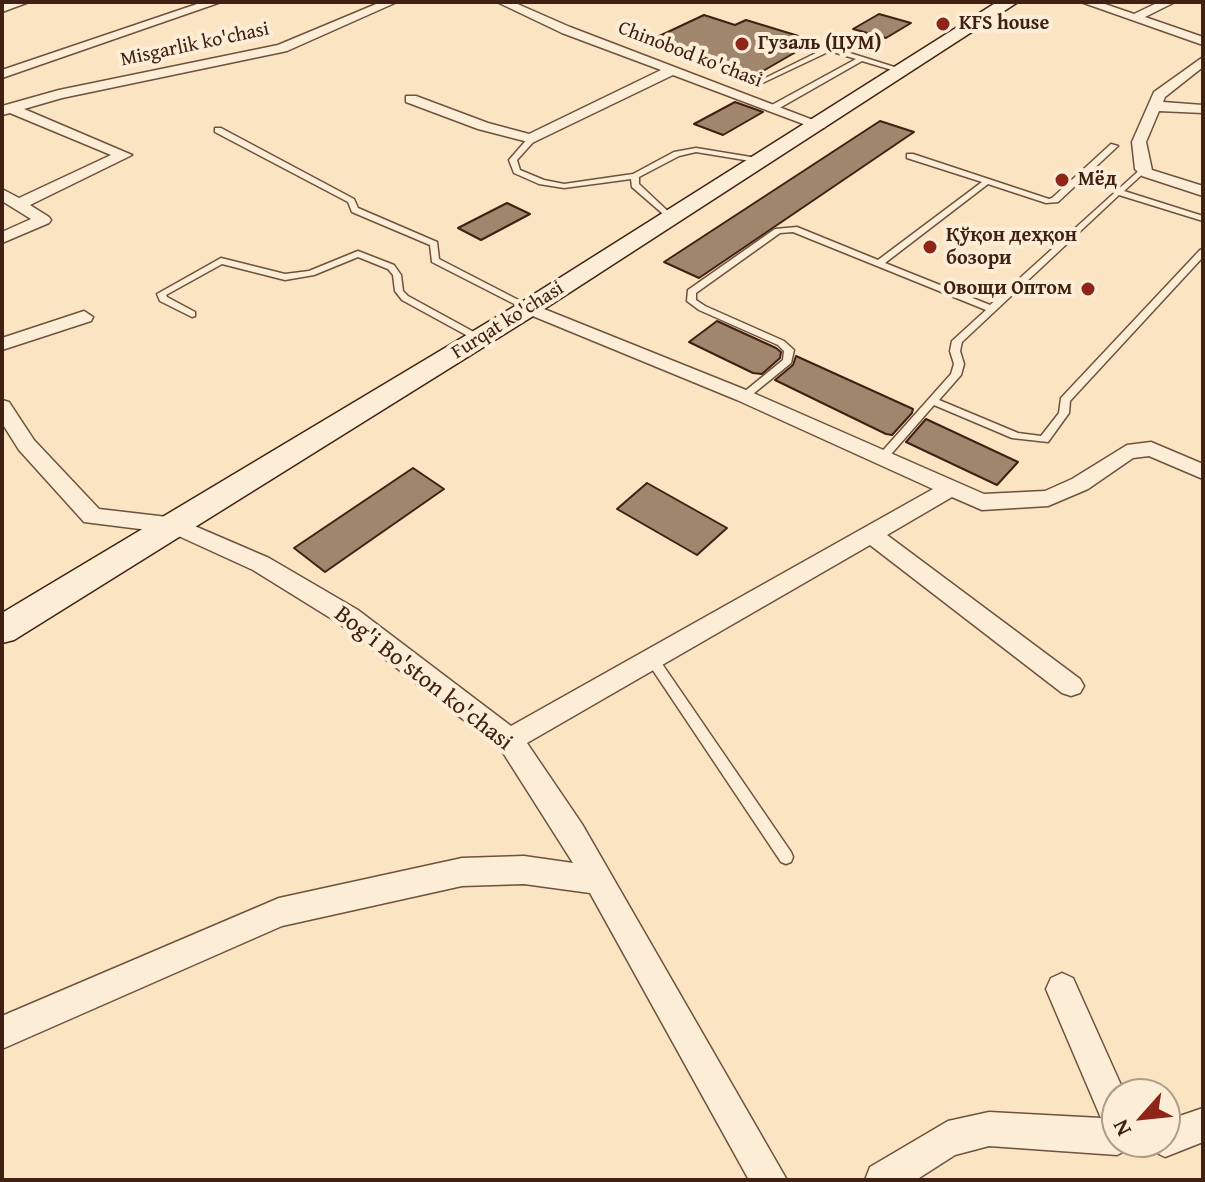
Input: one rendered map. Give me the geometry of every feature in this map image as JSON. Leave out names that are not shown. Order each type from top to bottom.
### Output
[{"type":"main road","name":"Furqat ko'chasi","points":[[2,630],[480,339],[1009,2]]},
{"type":"street","points":[[2,8],[23,2]]},
{"type":"street","points":[[2,74],[215,2]]},
{"type":"street","name":"Misgarlik ko'chasi","points":[[6,110],[59,94],[282,48],[391,2]]},
{"type":"street","name":"Chinobod ko'chasi","points":[[503,2],[819,125]]},
{"type":"street","points":[[1087,2],[1203,41]]},
{"type":"street","points":[[1134,18],[1169,2]]},
{"type":"street","points":[[1203,61],[1159,95],[1139,142],[1143,169],[1155,177],[1203,191]]},
{"type":"street","points":[[411,99],[483,126],[532,139],[541,131],[672,70]]},
{"type":"street","points":[[1154,106],[1203,109]]},
{"type":"street","points":[[6,110],[124,155],[18,204]]},
{"type":"street","points":[[2,194],[43,220],[2,238]]},
{"type":"street","points":[[529,308],[744,396],[982,502],[1048,498],[1080,484],[1127,452],[1151,449],[1203,472]]},
{"type":"street","points":[[2,344],[84,317]]},
{"type":"street","name":"Bog'i Bo'ston ko'chasi","points":[[2,406],[26,445],[92,516],[176,526],[261,564],[349,617],[510,740],[572,833],[769,1180]]},
{"type":"street","points":[[510,740],[951,488]]},
{"type":"street","points":[[871,534],[1071,686]]},
{"type":"street","points":[[2,1033],[279,912],[462,872],[524,870],[599,880]]},
{"type":"street","points":[[1062,989],[1101,1078]]},
{"type":"street","points":[[1181,1133],[1203,1125]]},
{"type":"street","points":[[883,1180],[948,1139],[989,1129],[1101,1136]]},
{"type":"lane","points":[[818,45],[902,71]]},
{"type":"lane","points":[[752,86],[829,49]]},
{"type":"lane","points":[[773,108],[861,59]]},
{"type":"lane","points":[[218,130],[351,201],[355,210],[434,244],[435,260],[529,308]]},
{"type":"lane","points":[[532,139],[513,160],[517,171],[542,182],[564,186],[635,176],[677,154],[696,150],[763,161]]},
{"type":"lane","points":[[910,156],[985,183],[1049,201],[1055,200],[1114,146]]},
{"type":"lane","points":[[882,458],[956,375],[959,364],[955,351],[957,341],[1143,169]]},
{"type":"lane","points":[[635,176],[635,185],[670,218]]},
{"type":"lane","points":[[879,263],[985,183]]},
{"type":"lane","points":[[1118,192],[1203,219]]},
{"type":"lane","points":[[744,396],[788,361],[789,350],[781,343],[702,308],[692,301],[691,292],[786,228],[992,309]]},
{"type":"lane","points":[[933,401],[1016,436],[1044,440],[1064,413],[1065,400],[1203,252]]},
{"type":"lane","points":[[192,314],[163,299],[161,294],[209,265],[221,261],[285,277],[358,254],[391,267],[397,275],[399,291],[405,298],[480,339]]},
{"type":"lane","points":[[652,659],[786,857]]},
{"type":"building","points":[[879,14],[911,23],[886,38],[853,29]]},
{"type":"building","name":"Гузаль (ЦУМ)","points":[[704,15],[735,25],[746,20],[815,41],[756,75],[655,38]]},
{"type":"building","points":[[735,102],[763,112],[723,135],[694,124]]},
{"type":"building","points":[[880,121],[914,132],[699,278],[664,262]]},
{"type":"building","points":[[507,203],[530,214],[481,240],[458,228]]},
{"type":"building","points":[[717,321],[776,348],[781,352],[780,358],[762,374],[753,373],[689,342]]},
{"type":"building","points":[[796,356],[913,409],[912,413],[892,435],[886,434],[775,380],[793,365]]},
{"type":"building","points":[[926,419],[1018,462],[997,485],[906,442]]},
{"type":"building","points":[[413,468],[444,489],[325,572],[294,548]]},
{"type":"building","points":[[647,483],[727,528],[697,555],[617,509]]},
{"type":"place","name":"KFS house","points":[[943,24]]},
{"type":"place","name":"Гузаль (ЦУМ)","points":[[742,44]]},
{"type":"place","name":"Мёд","points":[[1062,180]]},
{"type":"place","name":"Қўқон деҳқон бозори","points":[[930,247]]},
{"type":"place","name":"Овощи Оптом","points":[[1088,289]]}]
